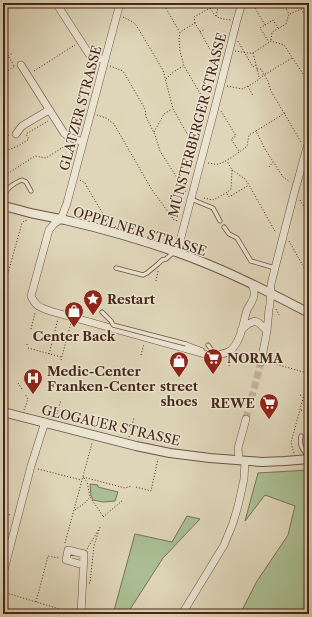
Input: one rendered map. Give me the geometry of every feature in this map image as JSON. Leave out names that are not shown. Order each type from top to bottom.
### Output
[{"type":"street","points":[[56,3],[89,54],[104,62]]},
{"type":"street","name":"GLATZER STRASSE","points":[[120,3],[67,203],[60,219],[50,230],[32,296],[37,306],[50,311],[108,324],[208,355],[218,355]]},
{"type":"street","name":"MÜNSTERBERGER STRASSE","points":[[178,253],[190,199],[242,3]]},
{"type":"street","points":[[22,65],[64,133],[69,137],[83,142]]},
{"type":"street","points":[[16,134],[22,126],[49,110]]},
{"type":"street","points":[[261,362],[267,331],[271,284],[309,140]]},
{"type":"street","name":"OPPELNER STRASSE","points":[[3,206],[126,236],[178,253],[211,265],[271,293],[309,313]]},
{"type":"street","points":[[218,355],[225,354],[231,350],[237,342],[248,308],[254,298],[254,289],[252,284]]},
{"type":"street","points":[[241,331],[248,324],[255,321],[263,326],[267,331]]},
{"type":"street","name":"GLOGAUER STRASSE","points":[[3,412],[154,451],[198,457],[266,462],[297,460],[309,457]]},
{"type":"street","points":[[182,614],[220,551],[230,530],[238,506],[244,479],[242,460],[238,448],[246,419]]},
{"type":"street","points":[[3,574],[31,466],[45,422]]},
{"type":"street","points":[[81,614],[84,554],[68,550],[66,560],[83,565]]},
{"type":"lane","points":[[3,196],[8,188],[22,180],[26,182],[31,191]]},
{"type":"lane","points":[[190,199],[213,208],[220,221]]},
{"type":"lane","points":[[224,227],[229,234],[237,238],[251,261],[276,268]]},
{"type":"lane","points":[[116,268],[143,275],[162,260],[178,253]]},
{"type":"lane","points":[[102,312],[108,324]]},
{"type":"lane","points":[[108,324],[116,322]]},
{"type":"lane","points":[[108,324],[186,344],[202,350],[208,355]]},
{"type":"lane","points":[[208,345],[211,350],[218,355]]},
{"type":"lane","points":[[301,436],[300,445],[309,457]]},
{"type":"path","points":[[3,6],[11,7],[21,3]]},
{"type":"path","points":[[163,3],[180,32],[180,51],[184,66],[213,115]]},
{"type":"path","points":[[208,3],[216,17],[237,20]]},
{"type":"path","points":[[216,17],[219,3]]},
{"type":"path","points":[[252,3],[265,25]]},
{"type":"path","points":[[229,49],[245,53],[253,53],[269,42],[271,40],[272,32],[286,24],[289,14],[283,3]]},
{"type":"path","points":[[218,7],[210,8],[194,17],[195,24],[223,72]]},
{"type":"path","points":[[289,14],[301,9],[309,22]]},
{"type":"path","points":[[117,15],[133,22],[136,25],[163,70],[172,109],[203,162],[218,164],[240,152],[247,146],[248,135],[285,113]]},
{"type":"path","points":[[269,42],[260,28],[273,20],[278,28]]},
{"type":"path","points":[[180,32],[195,24]]},
{"type":"path","points":[[200,32],[205,29]]},
{"type":"path","points":[[234,33],[253,67],[256,65]]},
{"type":"path","points":[[271,40],[284,45],[309,83]]},
{"type":"path","points":[[27,75],[80,41]]},
{"type":"path","points":[[3,55],[4,59],[13,53]]},
{"type":"path","points":[[253,53],[260,78]]},
{"type":"path","points":[[3,74],[15,66],[8,56]]},
{"type":"path","points":[[220,84],[242,89],[292,58]]},
{"type":"path","points":[[104,62],[123,72],[145,109],[146,117],[154,132],[160,151],[190,199]]},
{"type":"path","points":[[166,79],[172,73],[184,66]]},
{"type":"path","points":[[257,69],[261,69],[271,90],[306,151]]},
{"type":"path","points":[[248,86],[253,96]]},
{"type":"path","points":[[216,101],[236,136],[231,139],[240,152]]},
{"type":"path","points":[[154,132],[164,114],[172,109]]},
{"type":"path","points":[[91,113],[106,118],[114,124],[152,190],[174,220],[184,223]]},
{"type":"path","points":[[3,152],[18,146],[29,139],[26,134],[54,117]]},
{"type":"path","points":[[256,131],[265,149],[283,177],[296,186]]},
{"type":"path","points":[[3,175],[4,176],[35,156],[46,158],[76,140]]},
{"type":"path","points":[[226,160],[232,170],[245,178],[275,232],[289,240],[307,273],[307,284],[309,289]]},
{"type":"path","points":[[269,167],[273,162]]},
{"type":"path","points":[[204,199],[213,200],[231,189],[232,170]]},
{"type":"path","points":[[74,177],[85,183],[111,227]]},
{"type":"path","points":[[226,193],[229,197],[249,185]]},
{"type":"path","points":[[294,194],[300,198],[309,214]]},
{"type":"path","points":[[3,291],[4,281],[22,223],[28,220]]},
{"type":"path","points":[[156,281],[158,269]]},
{"type":"path","points":[[3,272],[7,274]]},
{"type":"path","points":[[275,307],[279,315]]},
{"type":"path","points":[[31,329],[35,313]]},
{"type":"path","points":[[49,354],[58,319]]},
{"type":"path","points":[[61,360],[71,323]]},
{"type":"path","points":[[141,355],[144,343]]},
{"type":"path","points":[[28,348],[62,357]]},
{"type":"path","points":[[306,371],[309,374]]},
{"type":"path","points":[[297,460],[291,442],[309,377]]},
{"type":"path","points":[[18,383],[22,389]]},
{"type":"path","points":[[24,410],[28,399],[25,394]]},
{"type":"path","points":[[300,395],[304,396]]},
{"type":"path","points":[[56,418],[60,400]]},
{"type":"path","points":[[300,410],[306,412]]},
{"type":"path","points":[[129,438],[134,418]]},
{"type":"path","points":[[307,438],[309,425]]},
{"type":"path","points":[[68,550],[64,549],[92,443]]},
{"type":"path","points":[[136,487],[152,492],[158,459]]},
{"type":"path","points":[[31,466],[48,472],[82,480]]},
{"type":"path","points":[[83,477],[125,488],[132,486]]},
{"type":"path","points":[[83,477],[87,482],[90,497],[103,516],[123,500]]},
{"type":"path","points":[[74,510],[85,503],[90,497]]},
{"type":"path","points":[[3,513],[18,517]]},
{"type":"path","points":[[82,582],[90,583],[94,546],[100,526],[84,554]]},
{"type":"path","points":[[36,602],[48,556],[66,560]]},
{"type":"path","points":[[3,592],[76,614]]},
{"type":"green space","points":[[309,470],[309,614],[240,614],[257,581],[288,535],[295,506],[265,495],[245,521],[258,473]]},
{"type":"green space","points":[[90,484],[98,485],[98,487],[118,492],[115,501],[103,502],[93,500],[91,496]]},
{"type":"green space","points":[[187,516],[200,519],[163,558],[127,614],[113,614],[135,534],[172,542]]},
{"type":"tunnel","points":[[246,419],[261,362]]},
{"type":"place","name":"Restart","points":[[93,316]]},
{"type":"place","name":"Center Back","points":[[74,328]]},
{"type":"place","name":"NORMA","points":[[213,375]]},
{"type":"place","name":"street shoes","points":[[179,378]]},
{"type":"place","name":"Medic-Center Franken-Center","points":[[33,395]]},
{"type":"place","name":"REWE","points":[[269,420]]}]
